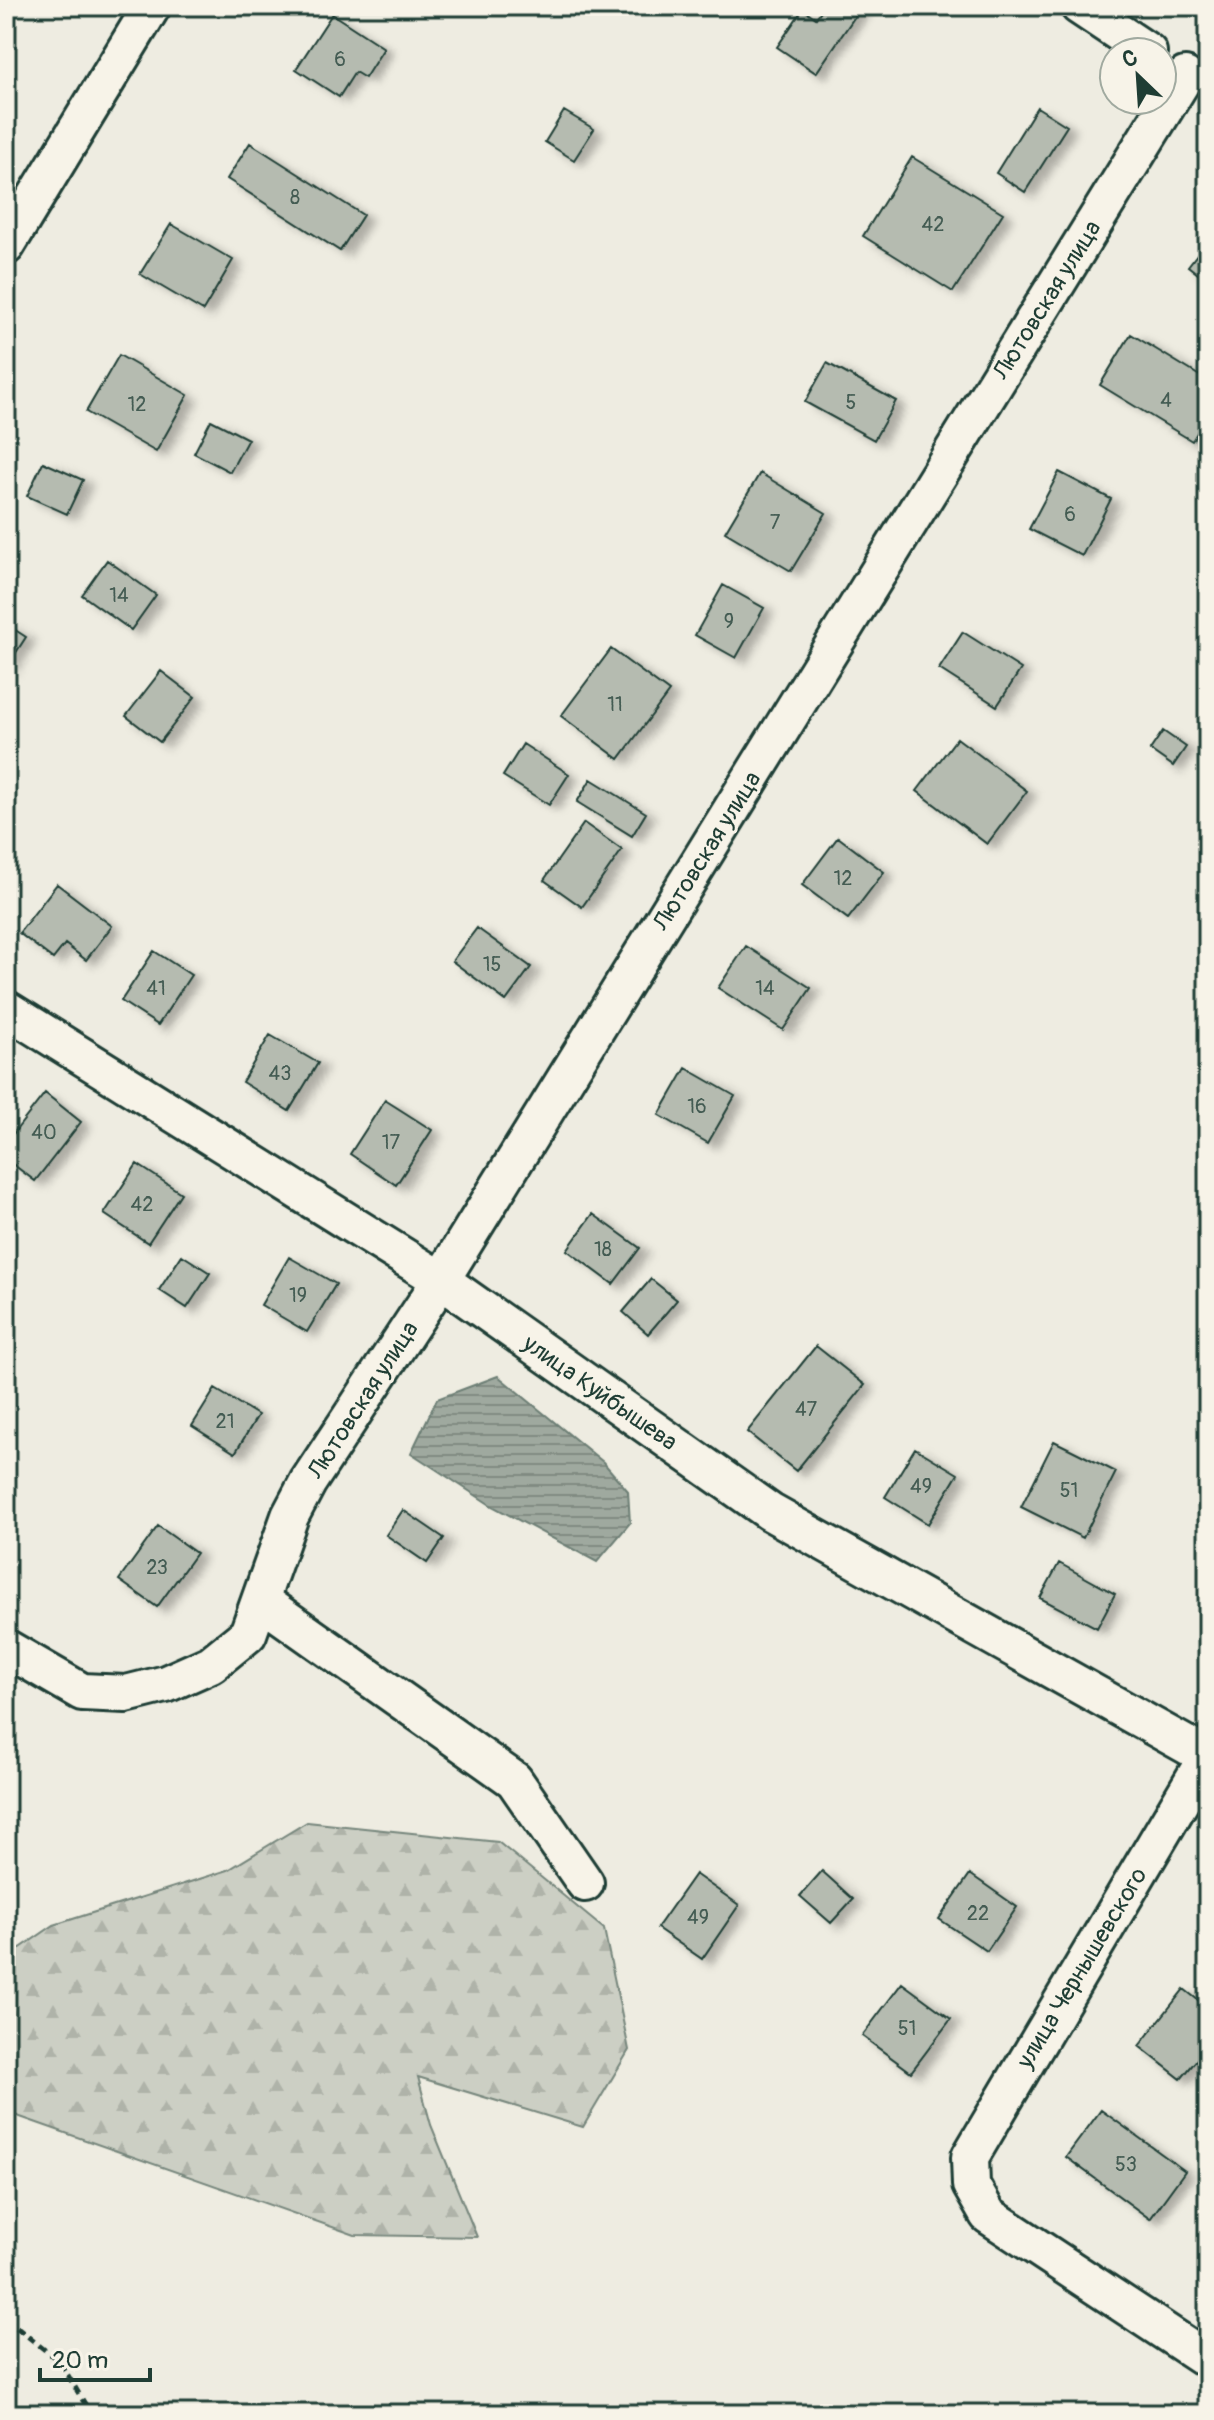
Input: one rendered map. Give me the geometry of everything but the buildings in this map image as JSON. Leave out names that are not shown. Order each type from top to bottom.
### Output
[{"type":"street","points":[[6,246],[152,6]]},
{"type":"street","points":[[1079,6],[1124,36]]},
{"type":"street","name":"Лютовская улица","points":[[6,1648],[82,1692],[126,1694],[166,1684],[211,1664],[248,1634],[290,1516],[308,1482],[441,1280],[1185,76]]},
{"type":"street","name":"улица Куйбышева","points":[[6,1009],[441,1280],[770,1512],[1208,1756]]},
{"type":"street","points":[[261,1601],[514,1780],[585,1883]]},
{"type":"street","name":"улица Чернышевского","points":[[1208,1756],[970,2157],[971,2185],[988,2215],[1208,2360]]},
{"type":"path","points":[[6,2319],[60,2362],[91,2414]]},
{"type":"green space","points":[[307,1822],[498,1842],[604,1929],[629,2050],[583,2127],[418,2077],[431,2125],[477,2237],[355,2235],[6,2112],[6,1958],[54,1925],[228,1870]]},
{"type":"shaded area","points":[[498,1376],[603,1462],[628,1491],[630,1523],[597,1562],[492,1506],[411,1453],[437,1399]]}]
